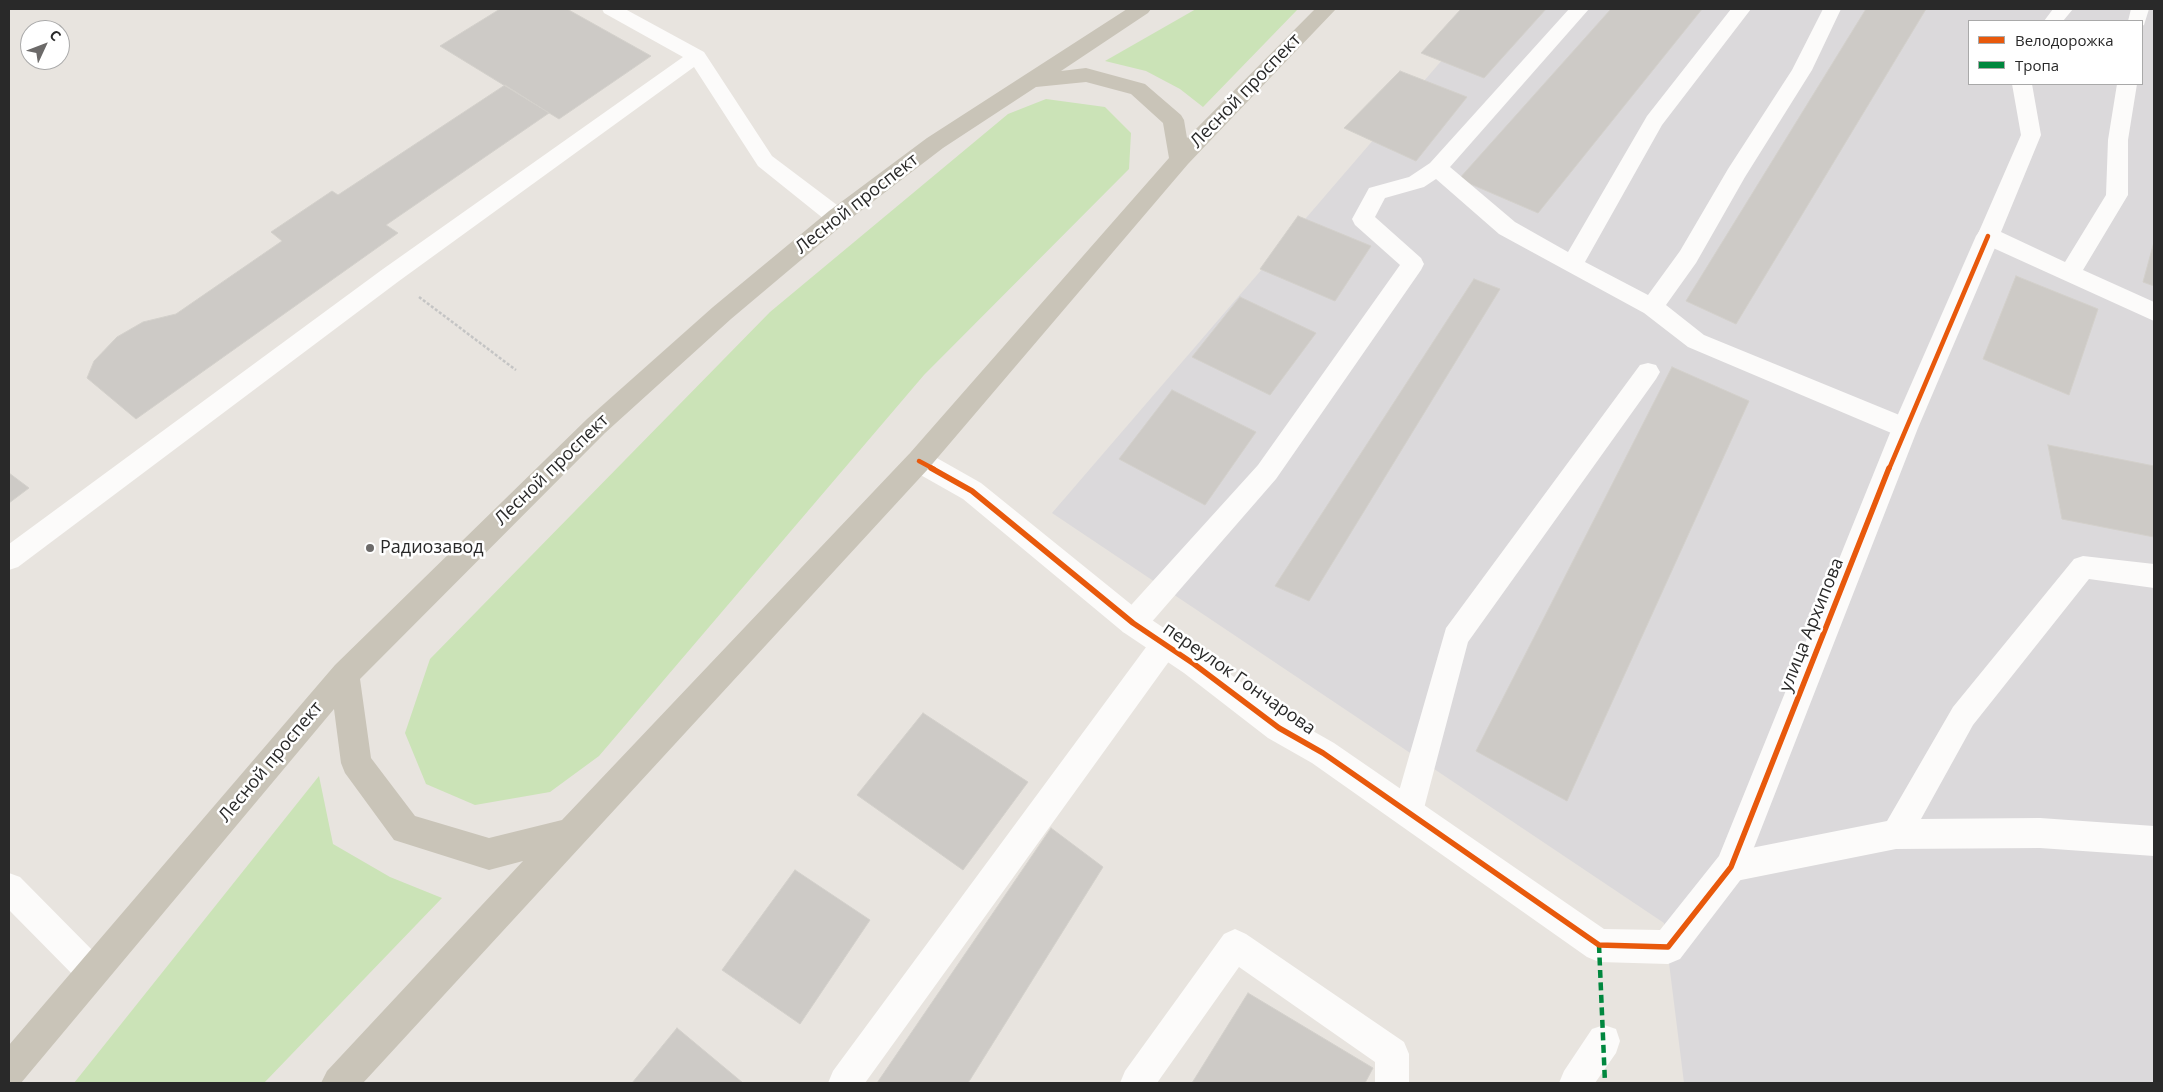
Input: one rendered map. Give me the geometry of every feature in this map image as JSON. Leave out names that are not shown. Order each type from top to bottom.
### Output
[{"type":"main road","name":"Лесной проспект","points":[[9,1071],[345,674],[596,426],[722,313],[837,217],[935,143],[1141,9]]},
{"type":"main road","name":"Лесной проспект","points":[[340,1083],[919,461],[1180,159],[1326,9]]},
{"type":"main road","points":[[1031,80],[1086,75],[1138,90],[1173,120],[1180,159]]},
{"type":"main road","points":[[345,674],[356,763],[406,829],[489,854],[571,833]]},
{"type":"street","name":"улица Архипова","points":[[1599,945],[1668,947],[1730,867],[1905,428],[1988,236]]},
{"type":"street","name":"переулок Гончарова","points":[[919,461],[972,491],[1133,622],[1279,728],[1323,754],[1599,945]]},
{"type":"lane","points":[[611,9],[697,56],[765,161],[837,217]]},
{"type":"lane","points":[[1133,622],[1267,472],[1413,264],[1363,219],[1377,193],[1416,182],[1437,168],[1579,9]]},
{"type":"lane","points":[[1572,265],[1654,121],[1741,9]]},
{"type":"lane","points":[[1652,308],[1688,257],[1736,174],[1802,70],[1832,9]]},
{"type":"lane","points":[[2053,20],[2063,9]]},
{"type":"lane","points":[[9,559],[391,275],[697,56]]},
{"type":"lane","points":[[2022,85],[2031,136],[1988,236],[2154,312]]},
{"type":"lane","points":[[2069,274],[2117,195],[2118,140],[2127,85]]},
{"type":"lane","points":[[1437,168],[1508,228],[1652,308],[1696,341],[1905,428]]},
{"type":"lane","points":[[1408,812],[1456,637],[1648,372]]},
{"type":"lane","points":[[1896,834],[1963,716],[2084,567],[2154,576]]},
{"type":"lane","points":[[845,1083],[1165,644]]},
{"type":"lane","points":[[1730,867],[1896,834],[2040,833],[2154,841]]},
{"type":"lane","points":[[9,888],[92,972]]},
{"type":"lane","points":[[1137,1083],[1235,945],[1392,1054],[1392,1083]]},
{"type":"lane","points":[[1576,1083],[1604,1041]]},
{"type":"path","points":[[391,275],[516,370]]},
{"type":"shaded area","points":[[1486,9],[2154,9],[2154,1083],[1684,1083],[1664,923],[1052,513]]},
{"type":"green space","points":[[1196,9],[1298,9],[1203,107],[1180,89],[1146,71],[1105,61]]},
{"type":"green space","points":[[1046,99],[1105,107],[1131,133],[1129,169],[924,375],[599,756],[550,792],[475,805],[426,784],[405,733],[430,659],[770,312],[1008,114]]},
{"type":"green space","points":[[319,776],[333,844],[390,877],[442,898],[264,1083],[74,1083]]},
{"type":"building","points":[[500,9],[567,9],[651,56],[559,119],[440,46]]},
{"type":"building","points":[[1461,9],[1546,9],[1484,78],[1421,53]]},
{"type":"building","points":[[1611,9],[1702,9],[1538,213],[1459,179]]},
{"type":"building","points":[[1866,9],[1926,9],[1736,324],[1686,301]]},
{"type":"building","points":[[1400,71],[1467,97],[1416,161],[1344,128]]},
{"type":"building","points":[[505,85],[549,113],[386,225],[398,233],[136,419],[87,378],[94,361],[117,337],[143,322],[176,314],[282,241],[271,232],[332,191],[338,195]]},
{"type":"building","points":[[1298,216],[1371,246],[1335,301],[1260,269]]},
{"type":"building","points":[[2154,242],[2154,286],[2143,282]]},
{"type":"building","points":[[2016,276],[2098,309],[2069,395],[1983,359]]},
{"type":"building","points":[[1474,279],[1500,289],[1309,601],[1275,586]]},
{"type":"building","points":[[1240,297],[1316,333],[1270,395],[1192,357]]},
{"type":"building","points":[[1672,367],[1749,401],[1567,801],[1476,751]]},
{"type":"building","points":[[1172,390],[1256,432],[1205,505],[1119,459]]},
{"type":"building","points":[[2048,445],[2154,466],[2154,537],[2062,519]]},
{"type":"building","points":[[9,473],[29,488],[9,503]]},
{"type":"building","points":[[923,713],[1028,782],[963,870],[857,795]]},
{"type":"building","points":[[1051,828],[1103,867],[968,1083],[877,1083]]},
{"type":"building","points":[[795,870],[870,920],[800,1024],[722,970]]},
{"type":"building","points":[[1248,993],[1373,1068],[1365,1083],[1192,1083]]},
{"type":"building","points":[[677,1028],[743,1083],[632,1083]]},
{"type":"marked path","points":[[1599,945],[1605,1083]]},
{"type":"cycle path","points":[[919,461],[972,491],[1133,623],[1194,664],[1279,728],[1323,753],[1599,945],[1668,947],[1731,867],[1905,428],[1988,236]]},
{"type":"place","name":"Радиозавод","points":[[370,548]]}]
